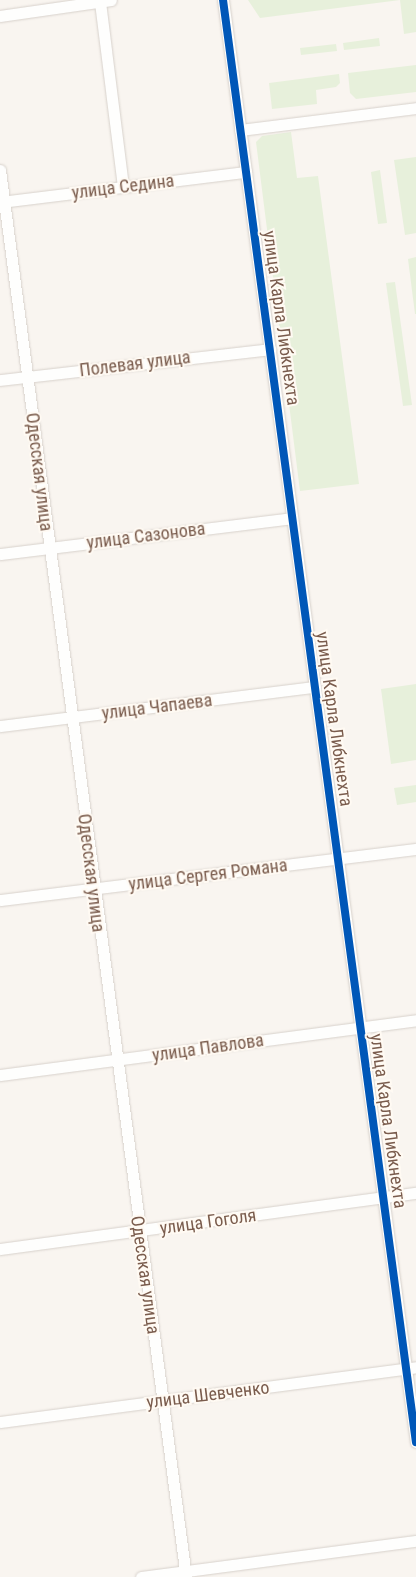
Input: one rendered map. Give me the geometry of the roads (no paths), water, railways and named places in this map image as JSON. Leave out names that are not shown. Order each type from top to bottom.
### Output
[{"type":"street","name":"улица Карла Либкнехта","points":[[223,0],[383,1198],[411,1368],[416,1442]]},
{"type":"street","points":[[0,16],[106,1],[123,187]]},
{"type":"street","points":[[240,130],[416,108]]},
{"type":"street","name":"Одесская улица","points":[[0,170],[2,202],[27,377],[93,889],[185,1574]]},
{"type":"street","name":"улица Седина","points":[[2,202],[246,172]]},
{"type":"street","name":"Полевая улица","points":[[0,380],[270,349]]},
{"type":"street","name":"улица Сазонова","points":[[0,554],[292,518]]},
{"type":"street","name":"улица Чапаева","points":[[0,726],[315,687]]},
{"type":"street","name":"улица Сергея Романа","points":[[0,900],[416,849]]},
{"type":"street","name":"улица Павлова","points":[[0,1075],[416,1020]]},
{"type":"street","name":"улица Гоголя","points":[[0,1249],[139,1232],[416,1193]]},
{"type":"street","name":"улица Шевченко","points":[[0,1422],[411,1368]]},
{"type":"street","points":[[141,1577],[185,1574],[416,1541]]}]
